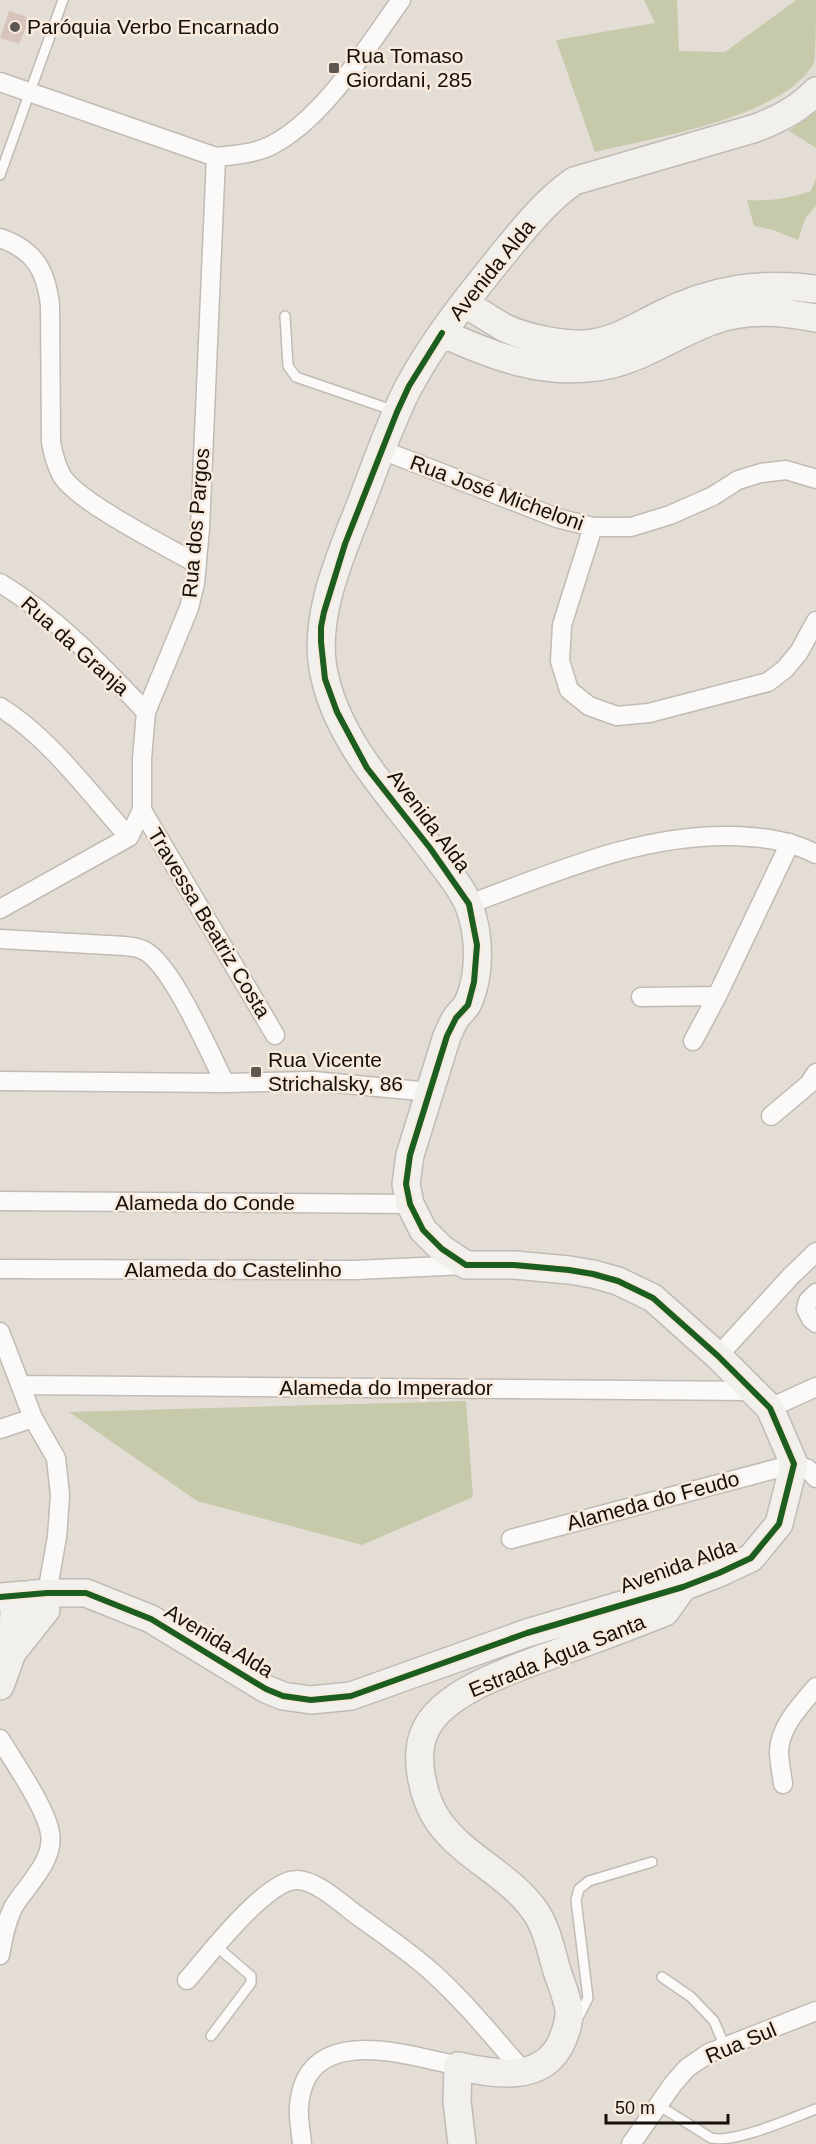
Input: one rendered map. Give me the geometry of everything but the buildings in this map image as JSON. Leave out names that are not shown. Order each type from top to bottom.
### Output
[{"type":"street","points":[[0,82],[216,158],[244,154],[267,147],[286,137],[321,107],[401,0]]},
{"type":"street","name":"Avenida Alda","points":[[466,1265],[441,1249],[423,1230],[410,1204],[406,1184],[410,1155],[447,1036],[456,1018],[468,1005],[474,982],[477,945],[468,904],[456,883],[368,768],[337,712],[325,679],[321,642],[324,612],[345,544],[397,412],[410,386],[442,333],[464,303],[553,196],[574,181],[756,128],[806,102],[816,91]]},
{"type":"street","name":"Rua dos Pargos","points":[[129,837],[142,810],[142,759],[146,712],[189,608],[195,583],[216,158]]},
{"type":"street","points":[[0,238],[30,255],[41,268],[48,285],[51,442],[54,460],[63,478],[94,504],[197,564]]},
{"type":"street","points":[[464,303],[505,328],[553,342],[591,344],[624,335],[660,315],[704,296],[743,287],[782,285],[816,289]]},
{"type":"street","points":[[442,333],[471,346],[522,363],[559,370],[599,367],[631,358],[712,320],[749,312],[795,314],[816,318]]},
{"type":"street","name":"Rua José Micheloni","points":[[382,450],[546,514],[593,527],[631,527],[670,515],[712,496],[738,480],[761,473],[786,470],[816,479]]},
{"type":"street","points":[[593,527],[562,625],[560,661],[569,690],[589,706],[617,716],[649,713],[768,682],[785,669],[799,652],[816,621]]},
{"type":"street","name":"Rua da Granja","points":[[0,583],[20,595],[61,627],[110,673],[146,712]]},
{"type":"street","points":[[0,909],[129,837],[58,758],[1,710]]},
{"type":"street","name":"Travessa Beatriz Costa","points":[[142,810],[275,1035]]},
{"type":"street","points":[[468,904],[598,856],[635,846],[716,836],[764,837],[815,851]]},
{"type":"street","points":[[693,1041],[790,843]]},
{"type":"street","points":[[0,939],[125,946],[144,950],[158,961],[173,983],[225,1083]]},
{"type":"street","points":[[641,997],[717,996]]},
{"type":"street","points":[[0,1081],[225,1083],[313,1081],[431,1092]]},
{"type":"street","points":[[771,1116],[814,1082]]},
{"type":"street","name":"Alameda do Conde","points":[[0,1201],[410,1204]]},
{"type":"street","points":[[718,1356],[816,1252]]},
{"type":"street","points":[[466,1265],[514,1265],[569,1270],[618,1281],[653,1298],[718,1356],[761,1400],[805,1471]]},
{"type":"street","name":"Alameda do Castelinho","points":[[0,1269],[355,1270],[466,1265]]},
{"type":"street","points":[[816,1293],[808,1301],[806,1309],[816,1323]]},
{"type":"street","points":[[0,1332],[7,1364],[20,1385],[33,1418],[56,1458],[60,1495],[57,1537],[23,1603],[12,1653],[0,1686]]},
{"type":"street","name":"Alameda do Imperador","points":[[20,1385],[761,1400]]},
{"type":"street","points":[[761,1400],[816,1387]]},
{"type":"street","points":[[0,1429],[33,1418]]},
{"type":"street","name":"Avenida Alda","points":[[23,1603],[86,1593],[111,1605],[151,1619],[266,1689],[283,1696],[311,1700],[351,1695],[527,1633],[683,1587],[751,1558],[779,1524],[805,1471]]},
{"type":"street","name":"Alameda do Feudo","points":[[511,1539],[805,1471]]},
{"type":"street","name":"Estrada Água Santa","points":[[567,2028],[569,2011],[543,1926],[536,1912],[522,1895],[460,1844],[440,1822],[425,1794],[419,1762],[424,1732],[439,1710],[490,1678],[665,1612],[683,1587]]},
{"type":"street","points":[[783,1784],[779,1755],[782,1738],[794,1714],[816,1687]]},
{"type":"street","points":[[0,1739],[45,1816],[51,1834],[50,1847],[45,1861],[13,1907],[6,1925],[0,1955]]},
{"type":"street","points":[[187,1980],[216,1946],[271,1890],[295,1880],[309,1883],[331,1895],[433,1973],[468,2007],[523,2072]]},
{"type":"street","name":"Rua Sul","points":[[631,2144],[687,2068],[710,2053],[816,2011]]},
{"type":"street","points":[[302,2144],[299,2108],[304,2085],[316,2066],[334,2054],[356,2049],[383,2051],[499,2074],[511,2074],[541,2065],[550,2058],[559,2047],[567,2028]]},
{"type":"street","points":[[458,2066],[457,2101],[462,2144]]},
{"type":"lane","points":[[0,176],[63,0]]},
{"type":"lane","points":[[285,316],[288,366],[296,377],[397,412]]},
{"type":"lane","points":[[567,2028],[580,2014],[588,1998],[576,1900],[579,1889],[589,1881],[651,1862]]},
{"type":"lane","points":[[211,2036],[251,1983],[251,1976],[216,1946]]},
{"type":"lane","points":[[662,1977],[691,1997],[714,2021],[725,2047]]},
{"type":"lane","points":[[658,2105],[718,2140],[733,2139],[816,2109]]},
{"type":"green space","points":[[644,0],[677,0],[679,51],[725,52],[796,0],[816,0],[814,63],[799,82],[775,98],[747,111],[681,132],[595,152],[556,40],[655,23]]},
{"type":"green space","points":[[816,113],[816,148],[789,131]]},
{"type":"green space","points":[[816,178],[816,206],[806,217],[798,240],[773,230],[754,226],[747,200],[780,199],[811,191]]},
{"type":"green space","points":[[466,1401],[473,1497],[362,1545],[197,1501],[69,1412]]},
{"type":"cycle path","points":[[0,1597],[47,1593],[86,1593],[151,1619],[266,1689],[283,1696],[311,1700],[351,1696],[527,1633],[683,1587],[751,1558],[779,1524],[794,1464],[770,1408],[718,1356],[653,1298],[618,1281],[593,1274],[514,1265],[466,1265],[442,1249],[423,1230],[410,1204],[406,1184],[410,1155],[447,1036],[456,1018],[468,1005],[474,982],[477,945],[469,904],[430,848],[367,768],[337,712],[325,679],[321,627],[345,544],[397,412],[409,386],[442,333]]},
{"type":"place","name":"Paróquia Verbo Encarnado","points":[[15,27]]},
{"type":"place","name":"Rua Tomaso Giordani, 285","points":[[334,68]]},
{"type":"place","name":"Rua Vicente Strichalsky, 86","points":[[256,1072]]}]
